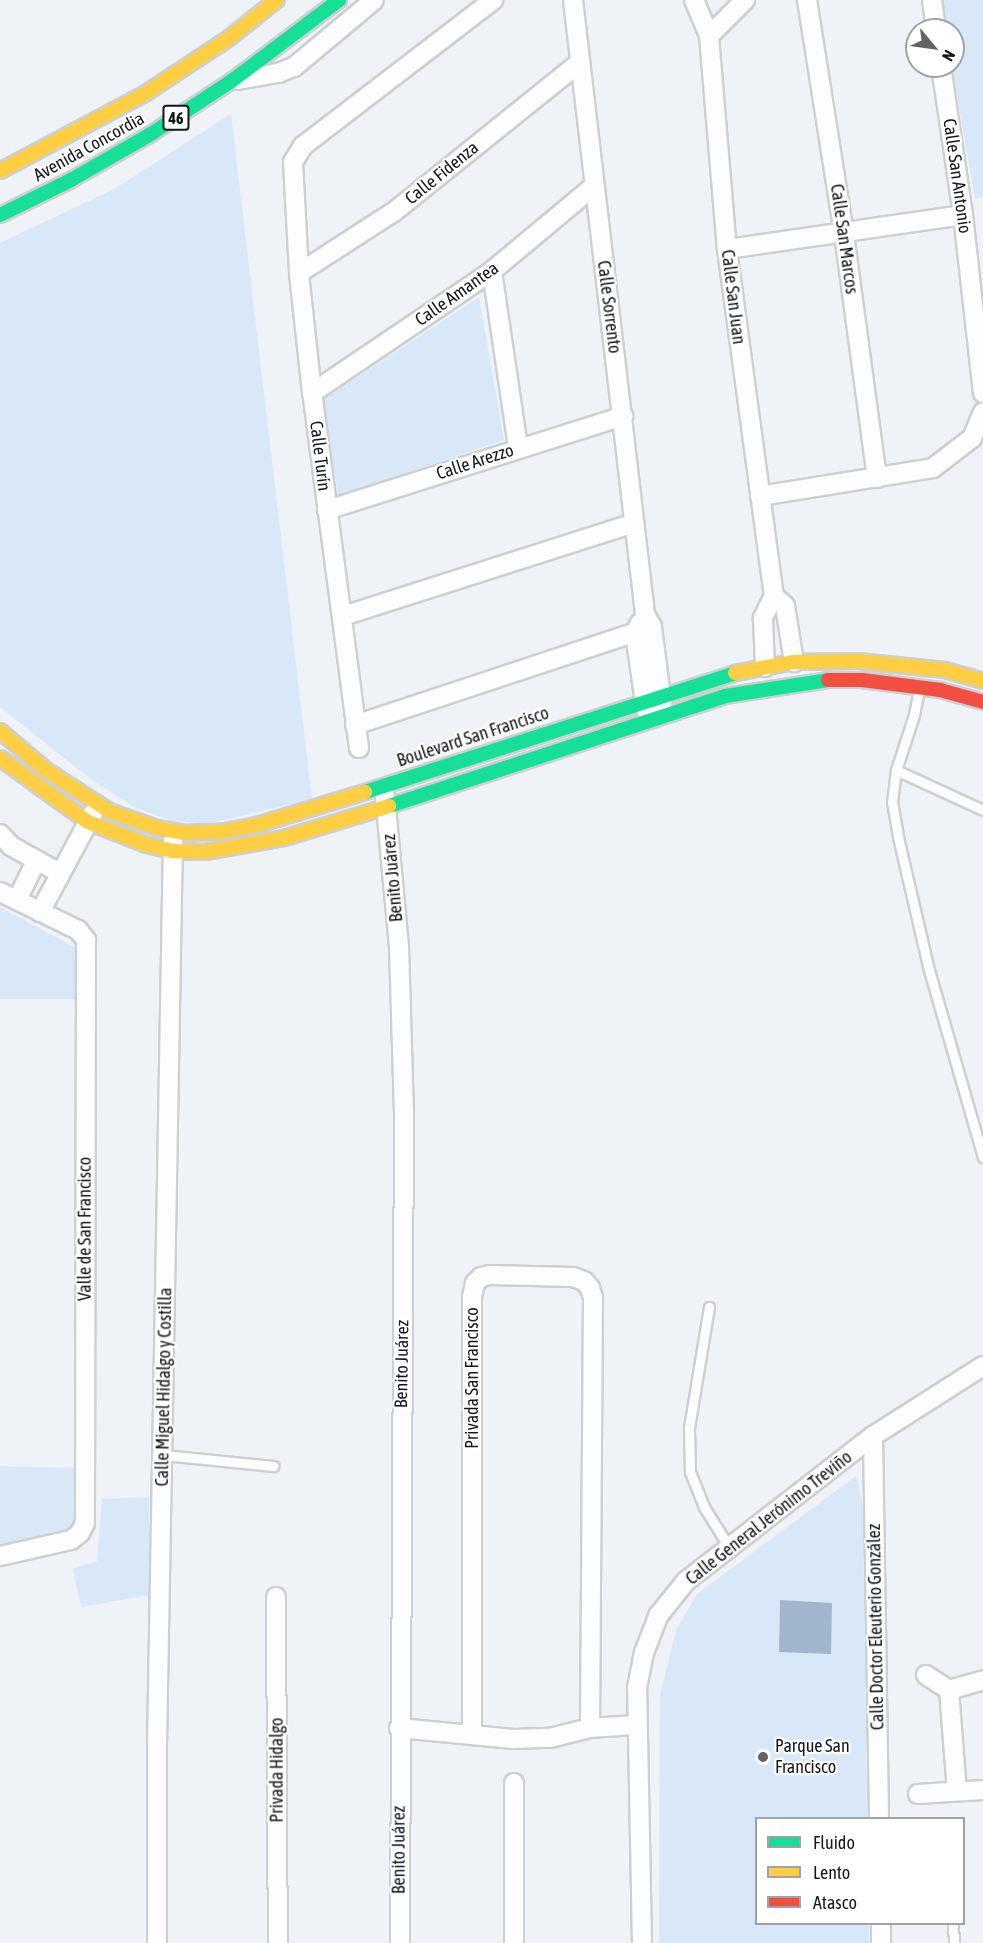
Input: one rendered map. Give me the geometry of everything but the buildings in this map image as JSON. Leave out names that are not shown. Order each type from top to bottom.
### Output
[{"type":"street","name":"Avenida Concordia","points":[[0,215],[121,151],[233,80],[339,0]]},
{"type":"street","points":[[233,80],[278,74],[294,67],[374,0]]},
{"type":"street","name":"Calle Turín","points":[[359,748],[312,393],[299,273],[293,162],[303,146],[493,0]]},
{"type":"street","name":"Calle Sorrento","points":[[573,0],[623,416],[652,698],[656,717]]},
{"type":"street","name":"Calle San Juan","points":[[694,0],[709,36],[727,249],[774,596],[763,618],[765,667]]},
{"type":"street","points":[[709,36],[745,0]]},
{"type":"street","name":"Calle San Marcos","points":[[807,0],[844,234],[877,478]]},
{"type":"street","points":[[932,0],[934,18]]},
{"type":"street","name":"Avenida Concordia","points":[[0,171],[146,93],[220,44],[273,2]]},
{"type":"street","name":"Calle Fidenza","points":[[299,273],[395,211],[579,63]]},
{"type":"street","name":"Calle San Antonio","points":[[944,78],[963,215],[983,393]]},
{"type":"street","name":"Calle Amantea","points":[[312,393],[492,271],[594,186]]},
{"type":"street","points":[[727,249],[844,234],[963,215]]},
{"type":"street","points":[[492,271],[518,448]]},
{"type":"street","points":[[760,496],[924,471],[942,463],[972,438],[983,412]]},
{"type":"street","name":"Calle Arezzo","points":[[327,510],[623,416]]},
{"type":"street","points":[[343,616],[635,523]]},
{"type":"street","name":"Calle San Juan","points":[[774,596],[785,606],[794,662]]},
{"type":"street","points":[[355,724],[644,625]]},
{"type":"street","name":"Boulevard San Francisco","points":[[0,732],[46,770],[98,804],[134,821],[172,831],[220,832],[257,825],[383,786],[727,674],[794,662],[858,661],[920,666],[983,681]]},
{"type":"street","points":[[0,758],[88,822],[118,836],[173,851],[205,852],[244,847],[387,807],[725,696],[801,682],[862,680],[919,686],[983,702]]},
{"type":"street","name":"Benito Juárez","points":[[383,786],[387,807],[399,946],[404,1110],[399,1943]]},
{"type":"street","points":[[40,912],[98,804]]},
{"type":"street","name":"Calle Miguel Hidalgo y Costilla","points":[[157,1943],[157,1746],[172,831]]},
{"type":"street","points":[[0,834],[11,846],[60,873]]},
{"type":"street","points":[[8,896],[36,861]]},
{"type":"street","name":"Valle de San Francisco","points":[[0,1556],[71,1540],[83,1528],[85,1517],[86,940],[78,930],[8,896]]},
{"type":"street","name":"Privada San Francisco","points":[[472,1735],[472,1297],[475,1283],[481,1277],[490,1275],[573,1277],[584,1281],[590,1288],[593,1298],[590,1728]]},
{"type":"street","name":"Calle General Jerónimo Treviño","points":[[642,1943],[635,1725],[636,1688],[644,1653],[658,1616],[686,1581],[873,1436],[983,1366]]},
{"type":"street","name":"Calle Doctor Eleuterio González","points":[[873,1436],[879,1817]]},
{"type":"street","name":"Privada Hidalgo","points":[[276,1597],[278,1943]]},
{"type":"street","points":[[926,1675],[949,1690],[983,1680]]},
{"type":"street","points":[[949,1690],[957,1791]]},
{"type":"street","points":[[399,1728],[513,1739],[550,1738],[590,1728],[635,1725]]},
{"type":"street","points":[[514,1783],[514,1943]]},
{"type":"street","points":[[918,1794],[983,1790]]},
{"type":"street","points":[[881,1925],[881,1943]]},
{"type":"lane","points":[[920,666],[914,715],[896,770],[892,802],[897,837],[929,970],[983,1157]]},
{"type":"lane","points":[[896,770],[983,810]]},
{"type":"lane","points":[[709,1307],[689,1428],[690,1472],[704,1507],[729,1547]]},
{"type":"lane","points":[[163,1455],[273,1466]]},
{"type":"lane","points":[[953,1925],[954,1943]]},
{"type":"shaded area","points":[[941,0],[983,0],[983,197],[975,199],[954,78],[965,78],[965,18],[944,18]]},
{"type":"shaded area","points":[[231,114],[312,799],[207,824],[172,821],[132,806],[92,780],[0,707],[0,243],[114,189]]},
{"type":"shaded area","points":[[479,297],[504,440],[338,496],[323,400]]},
{"type":"shaded area","points":[[0,907],[81,951],[76,999],[0,999]]},
{"type":"shaded area","points":[[0,1466],[75,1468],[74,1530],[0,1547]]},
{"type":"shaded area","name":"Parque San Francisco","points":[[856,1476],[863,1506],[867,1817],[755,1817],[755,1925],[869,1925],[869,1943],[659,1943],[660,1695],[676,1630],[697,1594]]},
{"type":"shaded area","points":[[149,1497],[150,1595],[81,1607],[73,1569],[97,1561],[102,1499]]},
{"type":"shaded area","points":[[780,1600],[832,1603],[831,1654],[779,1652]]},
{"type":"traffic: fast","points":[[0,215],[71,180],[151,134],[233,80],[339,0]]},
{"type":"traffic: fast","points":[[365,792],[735,673]]},
{"type":"traffic: fast","points":[[389,806],[725,696],[828,680]]},
{"type":"traffic: slow","points":[[0,171],[146,93],[229,38],[277,0]]},
{"type":"traffic: slow","points":[[735,673],[794,662],[858,661],[945,670],[983,681]]},
{"type":"traffic: slow","points":[[0,731],[46,770],[109,811],[157,828],[184,833],[220,832],[257,825],[365,792]]},
{"type":"traffic: slow","points":[[0,758],[88,822],[147,845],[173,851],[205,852],[284,838],[389,806]]},
{"type":"traffic: jam","points":[[828,680],[862,680],[940,690],[983,702]]},
{"type":"place","name":"Parque San Francisco","points":[[763,1757]]}]
